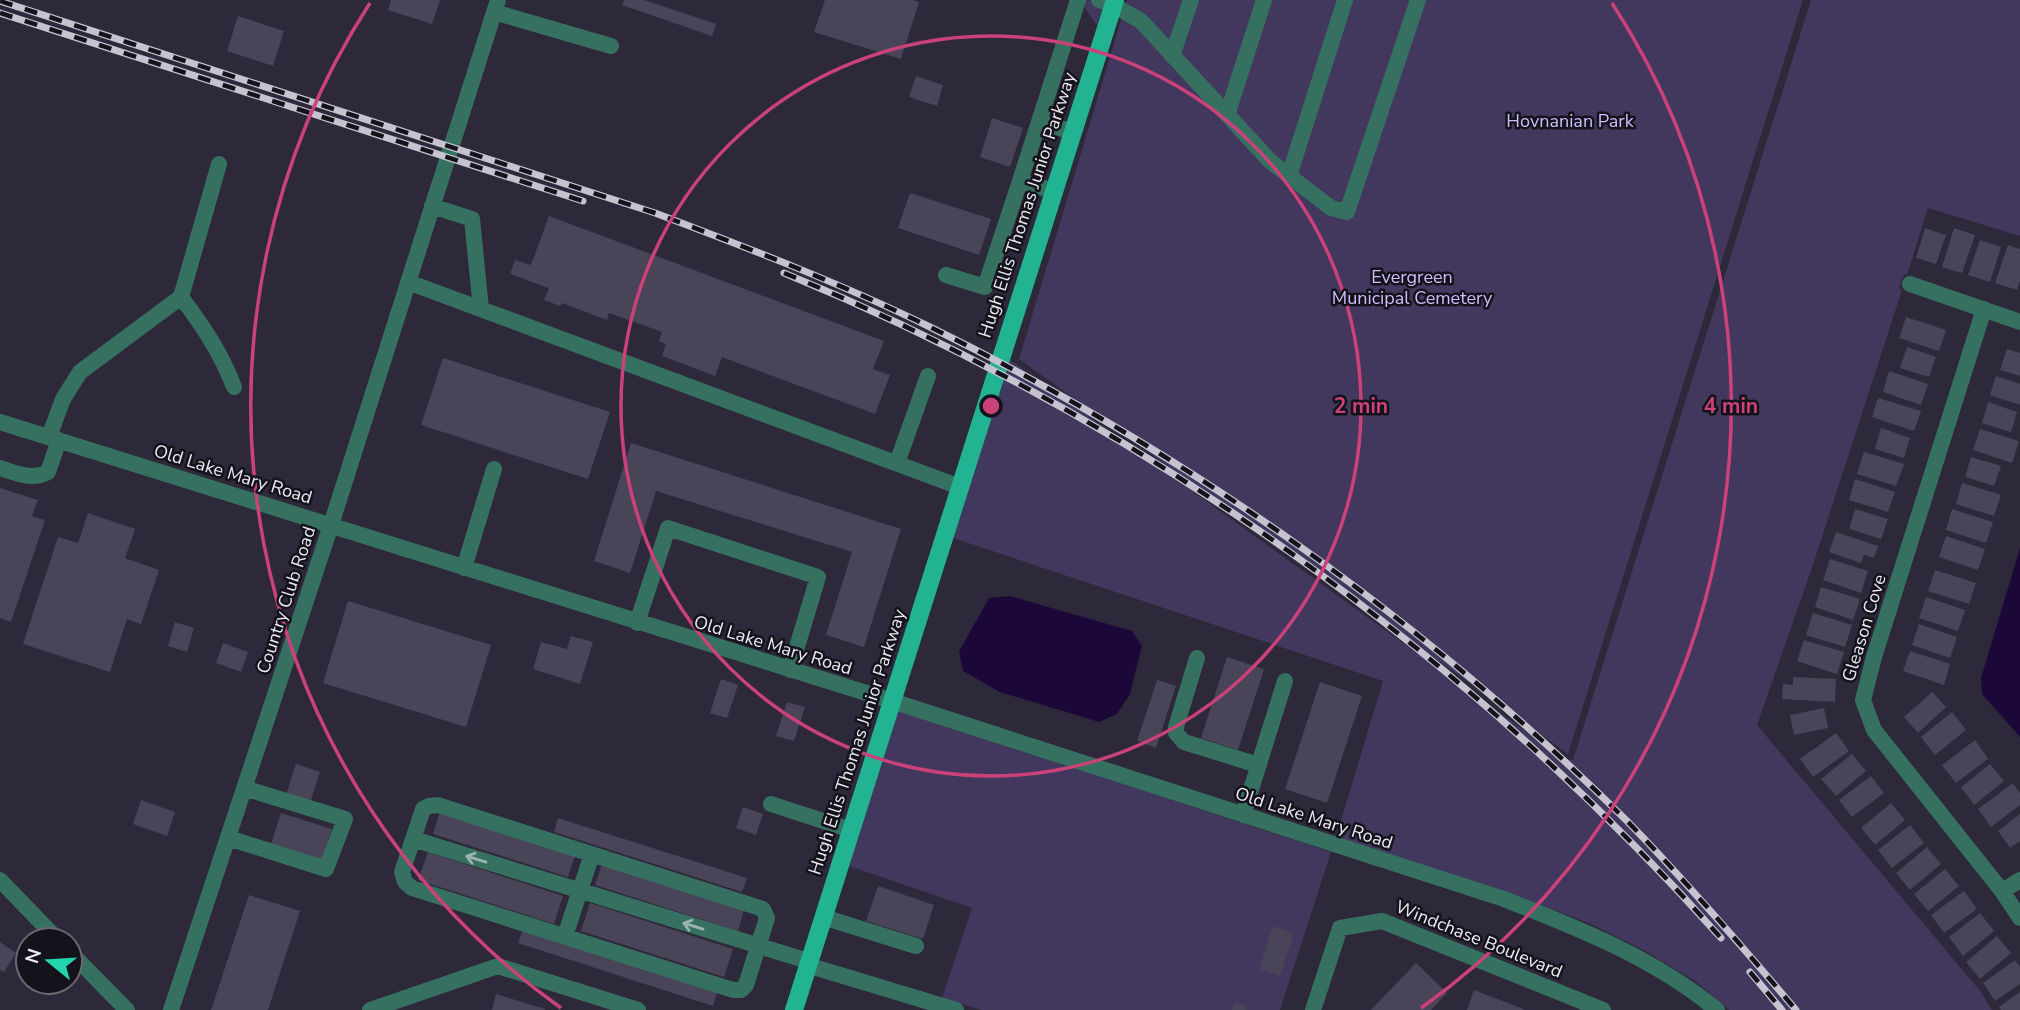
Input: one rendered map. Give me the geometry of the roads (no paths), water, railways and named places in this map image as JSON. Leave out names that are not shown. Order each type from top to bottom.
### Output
[{"type":"main road","name":"Hugh Ellis Thomas Junior Parkway","points":[[794,1010],[1073,132],[1109,2]]},
{"type":"street","points":[[946,275],[985,287],[1078,0]]},
{"type":"street","points":[[1172,55],[1191,0]]},
{"type":"street","points":[[1227,115],[1264,0]]},
{"type":"street","points":[[1289,176],[1345,0]]},
{"type":"street","points":[[1109,2],[1141,21],[1270,161],[1331,208],[1347,212],[1418,0]]},
{"type":"street","points":[[496,6],[611,47]]},
{"type":"street","name":"Country Club Road","points":[[172,1010],[331,525],[496,6]]},
{"type":"street","points":[[1040,122],[1073,132]]},
{"type":"street","points":[[0,468],[30,477],[41,477],[48,472],[63,399],[80,372],[181,298],[219,164]]},
{"type":"street","points":[[1020,181],[1054,191]]},
{"type":"street","points":[[432,206],[472,219],[481,309]]},
{"type":"street","points":[[408,282],[960,487]]},
{"type":"street","points":[[1910,285],[2020,322]]},
{"type":"street","points":[[181,298],[224,359],[234,387]]},
{"type":"street","name":"Gleason Cove","points":[[1984,309],[1874,657],[1863,700],[1874,730],[2002,891],[2020,918]]},
{"type":"street","points":[[897,463],[928,376]]},
{"type":"street","name":"Old Lake Mary Road","points":[[0,422],[892,701],[1504,899],[1588,932],[1640,958],[1689,987],[1717,1010]]},
{"type":"street","points":[[464,568],[494,470]]},
{"type":"street","points":[[638,623],[668,528],[818,577],[790,670]]},
{"type":"street","points":[[1197,658],[1176,733],[1184,742],[1258,765]]},
{"type":"street","points":[[1243,815],[1285,681]]},
{"type":"street","points":[[228,838],[326,869],[345,819],[244,789]]},
{"type":"street","points":[[771,804],[851,830]]},
{"type":"street","points":[[438,806],[763,909],[767,918],[746,985],[741,990],[733,989],[412,888],[405,882],[402,872],[413,839],[423,809],[438,806]]},
{"type":"street","points":[[413,839],[956,1010]]},
{"type":"street","points":[[565,936],[592,854]]},
{"type":"street","points":[[0,880],[44,926]]},
{"type":"street","points":[[2002,891],[2020,880]]},
{"type":"street","points":[[823,917],[916,946]]},
{"type":"street","name":"Windchase Boulevard","points":[[1313,1010],[1340,928],[1382,921],[1603,1010]]},
{"type":"street","points":[[84,966],[127,1010]]},
{"type":"street","points":[[370,1010],[498,966],[638,1010]]},
{"type":"railway","points":[[0,1],[655,213],[759,253],[930,327],[1118,428],[1298,545],[1468,676],[1548,746],[1626,820],[1713,914],[1796,1010]]},
{"type":"railway","points":[[0,13],[583,201]]},
{"type":"railway","points":[[784,273],[916,332],[1045,398],[1170,472],[1290,552],[1406,640],[1516,733],[1622,833],[1721,938]]},
{"type":"railway","points":[[1750,972],[1782,1010]]},
{"type":"park label","name":"Hovnanian Park","points":[[1570,121]]},
{"type":"park label","name":"Evergreen Municipal Cemetery","points":[[1412,287]]}]
